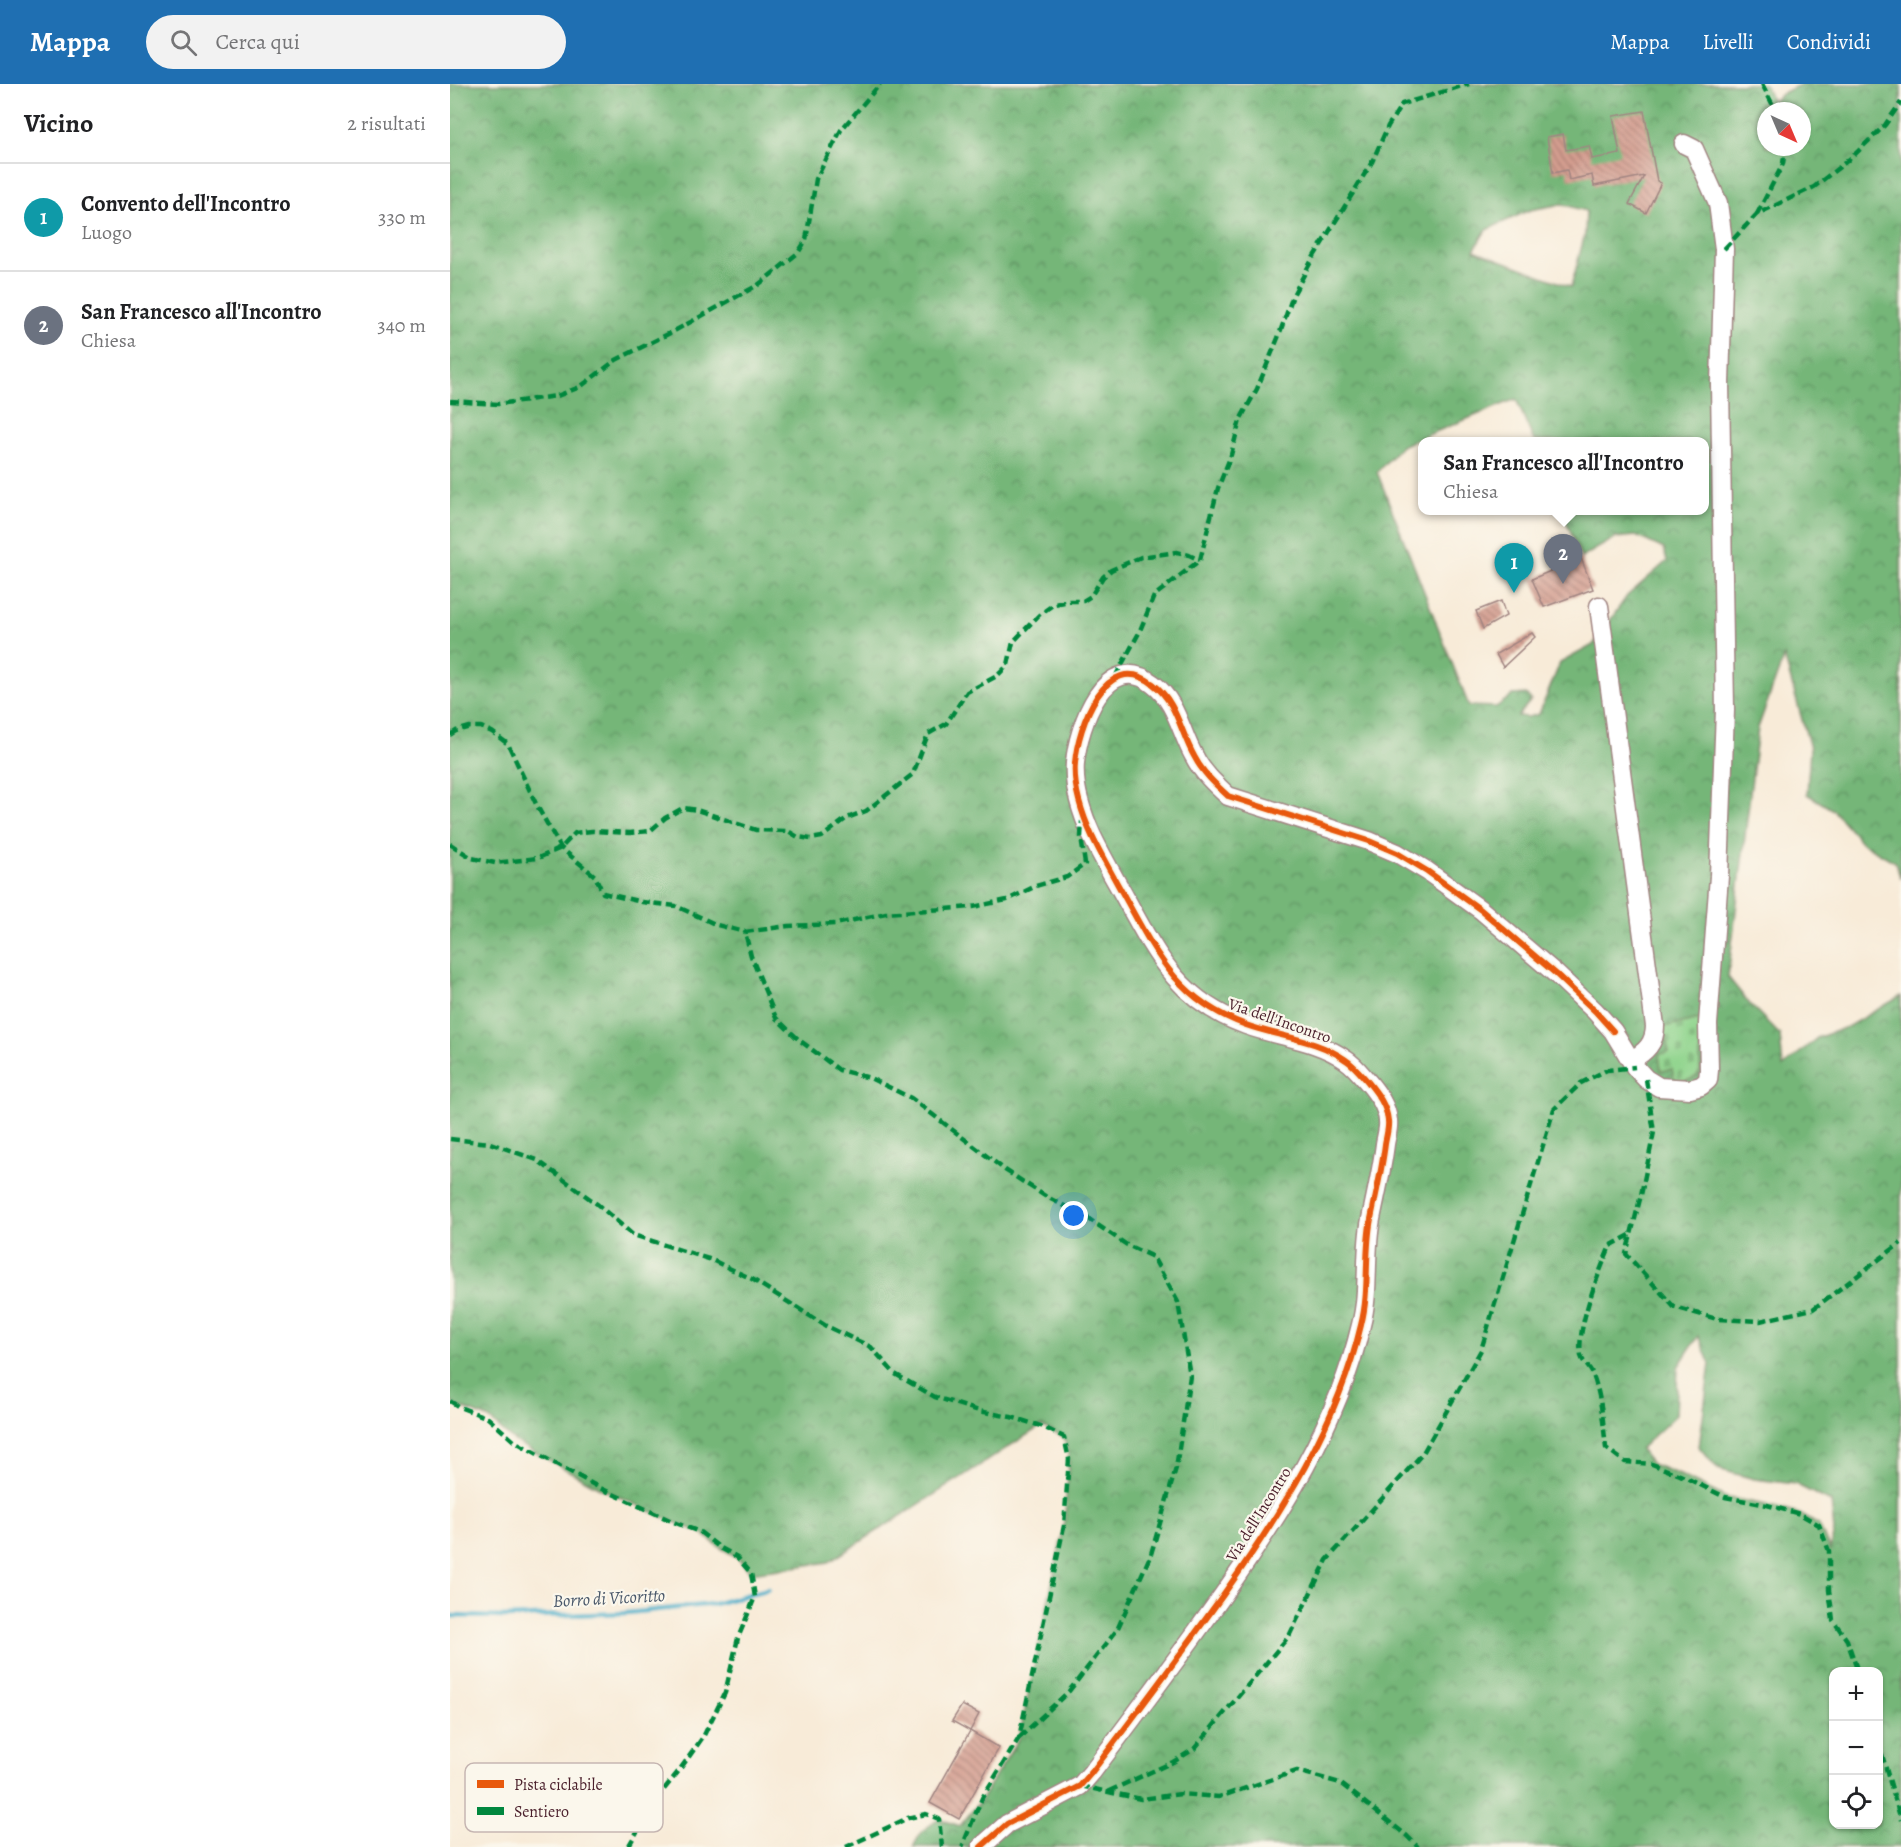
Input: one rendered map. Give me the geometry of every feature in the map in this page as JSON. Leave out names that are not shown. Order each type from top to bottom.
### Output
[{"type":"street","name":"Via dell'Incontro","points":[[981,1847],[1007,1824],[1080,1786],[1172,1666],[1282,1507],[1330,1415],[1349,1367],[1363,1321],[1370,1225],[1388,1121],[1382,1100],[1348,1060],[1324,1048],[1248,1026],[1220,1014],[1190,995],[1153,950],[1082,816],[1075,765],[1082,729],[1102,688],[1115,677],[1121,676],[1142,678],[1154,684],[1172,703],[1194,756],[1211,780],[1228,796],[1359,838],[1397,853],[1481,910],[1556,974],[1595,1011],[1613,1031],[1646,1079],[1659,1087],[1689,1089],[1701,1086],[1708,1080],[1708,1024],[1719,876],[1725,710],[1719,384],[1724,249],[1718,203],[1694,149],[1684,144]]},
{"type":"street","points":[[1599,606],[1655,1026],[1655,1036],[1649,1046],[1631,1060]]},
{"type":"green space","points":[[450,84],[1765,84],[1772,102],[1784,92],[1802,84],[1901,84],[1901,879],[1895,862],[1862,843],[1833,810],[1807,794],[1810,748],[1784,656],[1758,728],[1728,977],[1780,1035],[1783,1067],[1817,1038],[1847,1027],[1901,996],[1901,1847],[913,1847],[922,1831],[939,1819],[960,1826],[982,1798],[1019,1738],[1064,1526],[1069,1459],[1064,1437],[1041,1426],[829,1562],[751,1573],[737,1557],[700,1532],[600,1488],[514,1441],[488,1418],[459,1407],[450,1401]],"holes":[[[1562,204],[1586,211],[1585,234],[1571,287],[1474,250],[1486,230],[1530,210]],[[1516,399],[1532,437],[1709,437],[1709,515],[1564,515],[1581,558],[1615,538],[1636,536],[1664,549],[1667,561],[1627,596],[1593,645],[1560,663],[1539,714],[1528,717],[1518,716],[1531,700],[1526,694],[1513,695],[1496,707],[1469,706],[1377,472],[1401,446],[1418,439],[1418,437],[1423,437]],[[1698,1336],[1710,1364],[1699,1447],[1718,1469],[1754,1479],[1795,1484],[1831,1502],[1834,1531],[1830,1550],[1819,1525],[1800,1514],[1725,1497],[1652,1464],[1640,1449],[1676,1415],[1678,1367]]]},
{"type":"green space","points":[[1700,1019],[1700,1071],[1693,1079],[1675,1082],[1672,1069],[1661,1071],[1659,1054],[1669,1052],[1663,1027]]},
{"type":"building","points":[[1644,111],[1657,181],[1661,183],[1646,213],[1629,204],[1644,176],[1594,186],[1592,175],[1569,180],[1567,170],[1553,173],[1547,137],[1563,134],[1566,150],[1589,146],[1592,159],[1620,154],[1613,116]]},
{"type":"building","points":[[1581,558],[1593,589],[1544,607],[1532,579]]},
{"type":"building","points":[[1501,601],[1506,616],[1483,629],[1476,611]]},
{"type":"building","points":[[1532,633],[1535,637],[1503,667],[1496,654]]},
{"type":"building","points":[[962,1705],[979,1714],[970,1731],[952,1721]]},
{"type":"building","points":[[970,1731],[999,1748],[959,1819],[930,1803]]},
{"type":"waterway","name":"Borro di Vicoritto","points":[[450,1616],[507,1617],[627,1613],[714,1604],[768,1589]]},
{"type":"marked path","points":[[450,401],[498,404],[557,396],[580,387],[616,360],[758,285],[798,253],[806,240],[816,179],[841,130],[880,84]]},
{"type":"marked path","points":[[1115,677],[1139,633],[1154,596],[1200,560],[1218,488],[1231,455],[1240,420],[1257,389],[1293,295],[1372,162],[1388,126],[1402,104],[1469,84]]},
{"type":"marked path","points":[[1762,84],[1771,102]]},
{"type":"marked path","points":[[1724,249],[1757,214],[1814,187],[1852,157],[1885,125],[1901,102]]},
{"type":"marked path","points":[[1757,214],[1783,164],[1784,156]]},
{"type":"marked path","points":[[450,844],[472,858],[495,863],[538,858],[561,848],[575,833],[650,831],[665,818],[683,808],[697,810],[756,830],[788,831],[798,837],[811,839],[822,837],[847,818],[866,811],[913,774],[928,734],[946,724],[967,692],[997,676],[1008,665],[1013,642],[1039,615],[1054,604],[1083,601],[1091,596],[1103,577],[1111,570],[1141,557],[1177,552],[1200,560]]},
{"type":"marked path","points":[[450,735],[470,727],[481,727],[508,744],[537,806],[561,848],[595,876],[603,893],[642,902],[676,906],[717,925],[745,932]]},
{"type":"marked path","points":[[1019,1738],[1069,1691],[1117,1630],[1151,1554],[1176,1468],[1190,1376],[1178,1302],[1153,1257],[1127,1245],[1086,1217],[1045,1196],[1005,1170],[911,1098],[870,1078],[839,1070],[798,1039],[776,1018],[751,956],[745,932],[788,926],[836,924],[886,913],[973,907],[1007,900],[1036,886],[1067,877],[1085,864],[1081,837],[1082,821]]},
{"type":"marked path","points":[[1109,1791],[1173,1762],[1194,1749],[1289,1636],[1327,1560],[1423,1453],[1481,1350],[1554,1109],[1581,1083],[1607,1070],[1635,1067]]},
{"type":"marked path","points":[[1646,1079],[1654,1132],[1626,1254],[1674,1307],[1717,1319],[1760,1321],[1813,1309],[1901,1243]]},
{"type":"marked path","points":[[450,1139],[490,1143],[537,1160],[597,1204],[633,1235],[712,1260],[752,1279],[826,1326],[871,1347],[895,1374],[935,1397],[979,1411],[1041,1426],[1064,1437],[1069,1459],[1064,1526],[1019,1738],[982,1798],[962,1847]]},
{"type":"marked path","points":[[1630,1235],[1610,1246],[1585,1316],[1580,1344],[1581,1356],[1592,1372],[1596,1384],[1606,1448],[1625,1462],[1652,1464],[1725,1497],[1800,1514],[1819,1525],[1829,1551],[1829,1590],[1833,1620],[1847,1640],[1856,1667]]},
{"type":"marked path","points":[[450,1401],[459,1407],[488,1418],[514,1441],[600,1488],[700,1532],[737,1557],[751,1573],[755,1597],[738,1638],[725,1693],[703,1737],[663,1791]]},
{"type":"marked path","points":[[1883,1758],[1901,1820]]},
{"type":"marked path","points":[[1080,1786],[1141,1799],[1181,1794],[1219,1797],[1297,1771],[1340,1783],[1418,1847]]},
{"type":"marked path","points":[[846,1847],[908,1818],[926,1814],[939,1819],[942,1847]]},
{"type":"marked path","points":[[628,1847],[637,1832]]},
{"type":"cycle path","points":[[981,1847],[1007,1824],[1080,1786],[1223,1595],[1286,1500],[1323,1432],[1351,1362],[1364,1312],[1369,1232],[1388,1127],[1386,1110],[1381,1100],[1349,1062],[1323,1047],[1246,1025],[1224,1015],[1189,991],[1162,961],[1139,924],[1088,828],[1079,800],[1075,781],[1077,748],[1088,713],[1097,696],[1108,684],[1121,676],[1136,676],[1153,684],[1168,699],[1197,762],[1228,796],[1369,841],[1397,853],[1427,871],[1481,910],[1556,974],[1613,1031]]},
{"type":"place","name":"San Francesco all'Incontro","points":[[1563,584]]},
{"type":"place","name":"Convento dell'Incontro","points":[[1514,593]]}]
